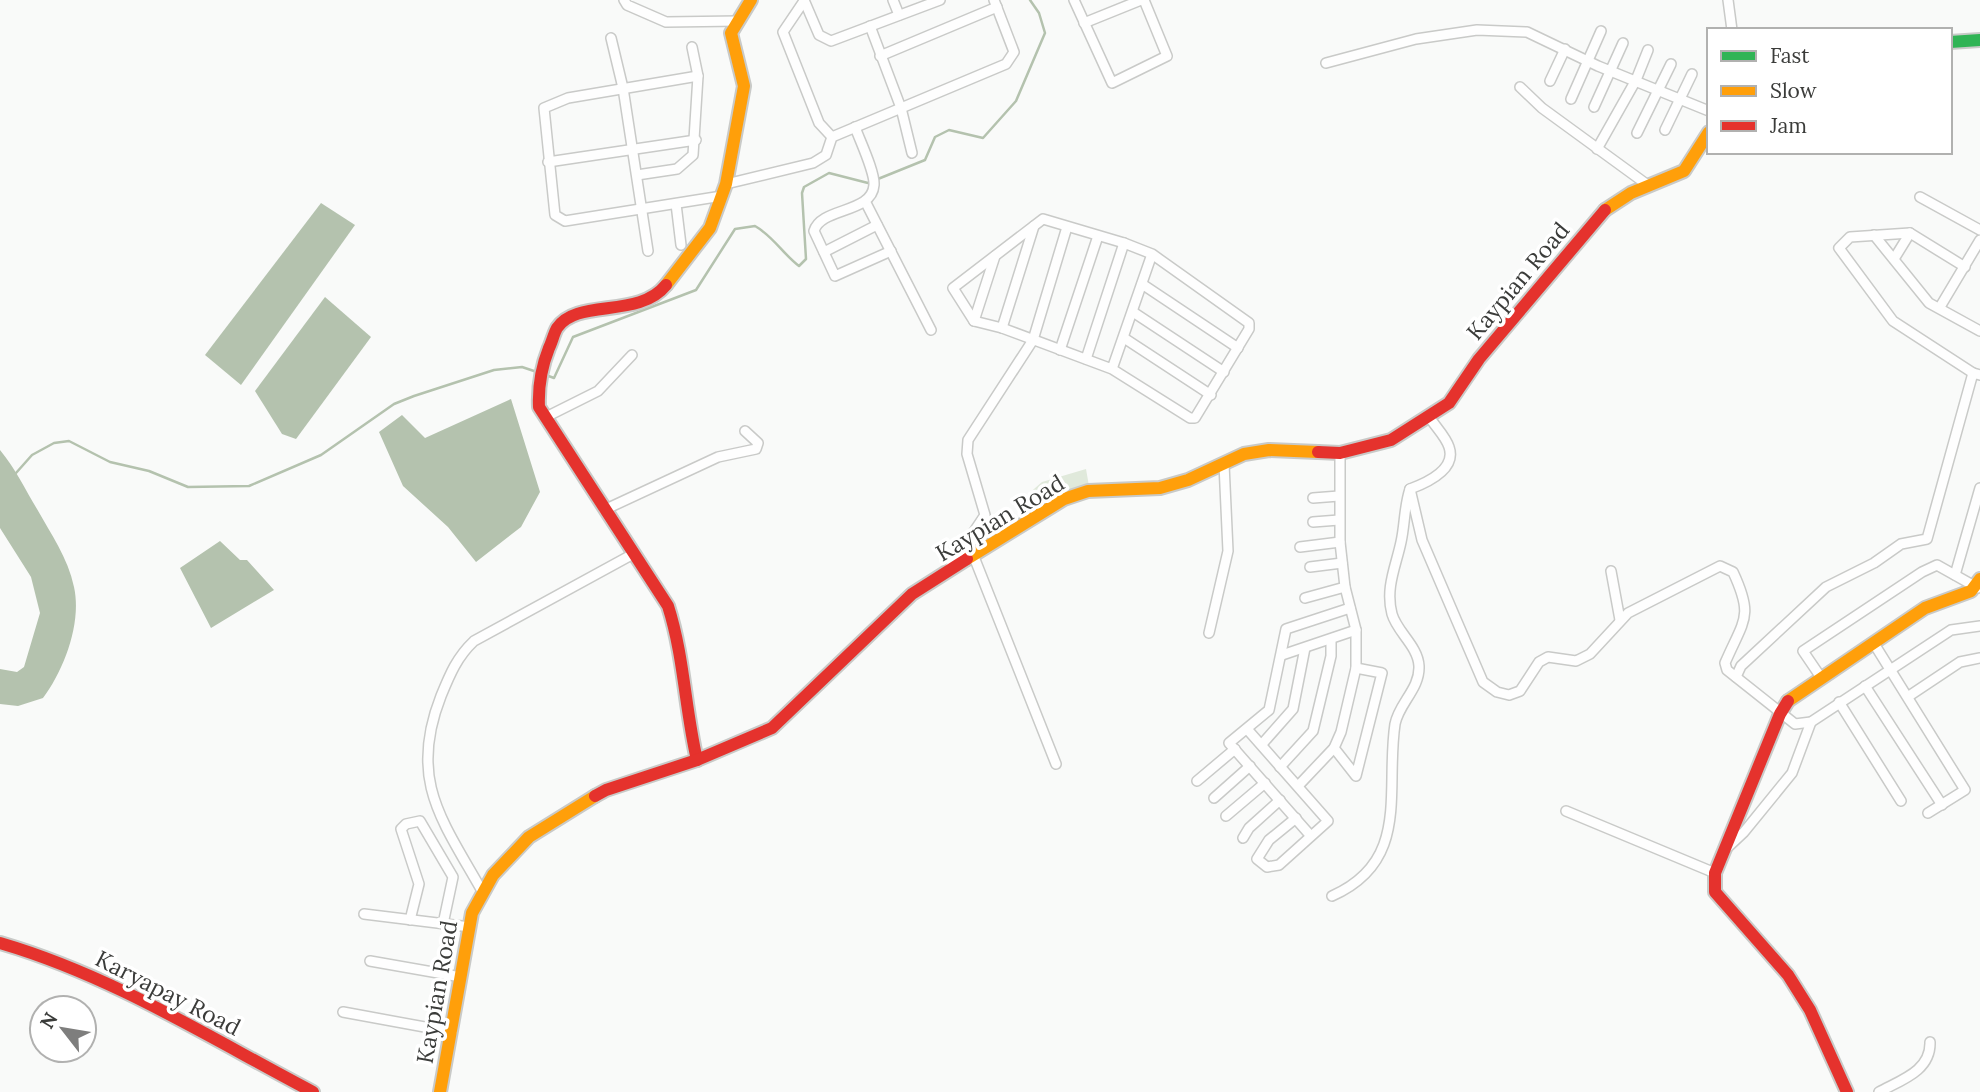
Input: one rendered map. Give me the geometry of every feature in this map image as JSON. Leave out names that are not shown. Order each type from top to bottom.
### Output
[{"type":"main road","points":[[697,760],[689,726],[680,643],[668,606],[539,407],[538,387],[542,366],[558,326],[581,311],[622,309],[661,290],[710,228],[724,190],[744,86],[731,33],[751,0]]},
{"type":"main road","points":[[1952,42],[1980,40]]},
{"type":"main road","name":"Kaypian Road","points":[[443,1090],[470,927],[482,891],[529,837],[595,796],[656,772],[697,760],[772,728],[893,609],[912,594],[1065,499],[1088,491],[1160,488],[1188,480],[1244,454],[1269,450],[1340,453],[1391,440],[1430,418],[1448,403],[1479,359],[1608,208],[1684,171],[1707,135]]},
{"type":"main road","points":[[1847,1092],[1811,1010],[1788,975],[1714,892],[1715,873],[1780,714],[1791,697],[1925,608],[1978,585]]},
{"type":"main road","name":"Karyapay Road","points":[[0,943],[31,951],[129,991],[289,1087],[313,1092]]},
{"type":"street","points":[[624,0],[627,5],[666,22],[739,21]]},
{"type":"street","points":[[804,0],[819,35],[831,41],[940,0]]},
{"type":"street","points":[[804,0],[783,32],[818,123],[832,138]]},
{"type":"street","points":[[892,0],[899,15]]},
{"type":"street","points":[[1074,0],[1084,23],[1112,83],[1167,55],[1142,0],[1084,23]]},
{"type":"street","points":[[1727,0],[1732,28]]},
{"type":"street","points":[[698,76],[568,98],[544,108],[555,215],[559,220],[676,204],[813,163],[826,155],[832,138],[1006,64],[1014,52],[995,4],[880,56]]},
{"type":"street","points":[[870,26],[901,108],[912,153]]},
{"type":"street","points":[[1326,64],[1374,48],[1477,30],[1527,32],[1588,61],[1707,109]]},
{"type":"street","points":[[1571,99],[1601,31]]},
{"type":"street","points":[[611,38],[623,88],[648,251]]},
{"type":"street","points":[[1594,107],[1623,43]]},
{"type":"street","points":[[637,175],[677,169],[693,155],[698,76],[692,47]]},
{"type":"street","points":[[1550,81],[1565,49]]},
{"type":"street","points":[[1597,149],[1636,80],[1648,50]]},
{"type":"street","points":[[1637,133],[1671,64]]},
{"type":"street","points":[[1665,130],[1682,100],[1692,74]]},
{"type":"street","points":[[1520,87],[1542,108],[1649,186]]},
{"type":"street","points":[[855,127],[873,181],[865,201],[816,225],[814,231],[835,276],[891,251]]},
{"type":"street","points":[[548,162],[695,140]]},
{"type":"street","points":[[1920,197],[1980,230]]},
{"type":"street","points":[[865,201],[931,330]]},
{"type":"street","points":[[676,204],[681,245]]},
{"type":"street","points":[[1043,219],[1068,227],[1152,254],[1249,323],[1238,348],[1199,416],[1190,418],[1112,369],[1002,328],[974,321],[953,288],[1043,219]]},
{"type":"street","points":[[824,251],[877,225]]},
{"type":"street","points":[[1002,328],[1034,226]]},
{"type":"street","points":[[944,576],[985,515],[967,454],[968,440],[1032,340],[1068,227]]},
{"type":"street","points":[[1894,259],[1910,233]]},
{"type":"street","points":[[1736,677],[1741,666],[1826,587],[1874,563],[1901,544],[1927,539],[1976,374],[1893,321],[1839,248],[1850,237],[1910,233],[1965,267]]},
{"type":"street","points":[[1874,234],[1928,303],[1940,307],[1980,331]]},
{"type":"street","points":[[1060,350],[1098,236]]},
{"type":"street","points":[[1940,307],[1980,240]]},
{"type":"street","points":[[1086,359],[1124,243]]},
{"type":"street","points":[[1112,369],[1152,254]]},
{"type":"street","points":[[974,321],[995,256]]},
{"type":"street","points":[[1142,284],[1238,348]]},
{"type":"street","points":[[1133,312],[1224,372]]},
{"type":"street","points":[[1124,338],[1211,395]]},
{"type":"street","points":[[546,417],[598,391],[632,355]]},
{"type":"street","points":[[1332,896],[1354,886],[1369,871],[1382,849],[1391,824],[1395,722],[1416,684],[1419,667],[1417,657],[1392,615],[1390,579],[1402,541],[1405,502],[1410,489],[1435,479],[1450,461],[1450,447],[1430,418]]},
{"type":"street","points":[[604,510],[718,457],[756,449],[758,443],[745,430]]},
{"type":"street","points":[[1298,786],[1334,748],[1341,732],[1356,668],[1356,630],[1345,587],[1340,542],[1340,453]]},
{"type":"street","points":[[1209,633],[1228,551],[1224,464]]},
{"type":"street","points":[[1955,575],[1980,488]]},
{"type":"street","points":[[1410,489],[1422,540],[1483,682],[1497,692],[1509,695],[1520,691],[1539,662],[1548,657],[1576,661],[1590,654],[1628,613],[1720,566],[1733,572],[1746,601],[1745,616],[1725,663],[1727,670],[1795,724],[1811,722],[1951,630],[1980,626]]},
{"type":"street","points":[[1313,498],[1339,496]]},
{"type":"street","points":[[1313,523],[1339,520]]},
{"type":"street","points":[[1300,547],[1340,542]]},
{"type":"street","points":[[482,891],[436,809],[426,768],[429,726],[452,667],[461,653],[474,641],[635,553]]},
{"type":"street","points":[[974,557],[1056,764]]},
{"type":"street","points":[[1310,567],[1342,563]]},
{"type":"street","points":[[1819,676],[1804,651],[1922,572],[1937,565],[1978,585]]},
{"type":"street","points":[[1611,571],[1620,620]]},
{"type":"street","points":[[1305,598],[1345,587]]},
{"type":"street","points":[[1310,835],[1229,743],[1269,710],[1286,629],[1350,608]]},
{"type":"street","points":[[1282,655],[1356,630]]},
{"type":"street","points":[[1280,767],[1313,731],[1331,656],[1331,640]]},
{"type":"street","points":[[1873,642],[1965,790],[1928,813]]},
{"type":"street","points":[[1263,743],[1293,709],[1305,648]]},
{"type":"street","points":[[1909,696],[1960,662],[1980,658]]},
{"type":"street","points":[[1334,748],[1356,776],[1382,673],[1356,668]]},
{"type":"street","points":[[1865,686],[1942,805]]},
{"type":"street","points":[[1839,702],[1901,801]]},
{"type":"street","points":[[1725,850],[1744,832],[1792,774],[1811,722]]},
{"type":"street","points":[[1247,729],[1263,743],[1280,767],[1328,821],[1279,865],[1268,867],[1257,859],[1269,840],[1296,818]]},
{"type":"street","points":[[1197,781],[1235,749]]},
{"type":"street","points":[[1214,798],[1250,766]]},
{"type":"street","points":[[1226,816],[1265,783]]},
{"type":"street","points":[[1243,838],[1280,800]]},
{"type":"street","points":[[1566,811],[1715,873]]},
{"type":"street","points":[[410,920],[419,884],[401,829],[406,824],[420,821],[453,877],[443,924]]},
{"type":"street","points":[[364,914],[470,927]]},
{"type":"street","points":[[370,961],[461,977]]},
{"type":"street","points":[[343,1012],[452,1032]]},
{"type":"street","points":[[1879,1092],[1919,1070],[1930,1052],[1930,1042]]},
{"type":"shaded area","points":[[321,203],[355,225],[241,385],[205,355]]},
{"type":"shaded area","points":[[325,297],[371,337],[296,439],[282,434],[255,391]]},
{"type":"shaded area","points":[[511,399],[540,492],[521,527],[476,562],[448,527],[403,486],[379,432],[402,415],[425,438]]},
{"type":"shaded area","points":[[0,450],[15,471],[68,566],[76,601],[69,646],[51,687],[43,698],[18,706],[0,704],[0,669],[17,672],[24,667],[40,613],[31,577],[0,528]]},
{"type":"shaded area","points":[[1086,469],[1089,486],[1059,494],[1021,519],[1018,503],[1042,482]]},
{"type":"shaded area","points":[[220,541],[240,560],[247,560],[274,590],[211,628],[180,568]]},
{"type":"waterway","points":[[543,374],[554,378],[573,337],[696,290],[735,229],[755,226],[799,266],[806,259],[802,193],[804,187],[829,173],[868,183],[925,160],[935,137],[949,130],[983,138],[1016,101],[1045,33],[1039,13],[1030,0]]},
{"type":"waterway","points":[[16,473],[32,455],[54,443],[69,441],[110,462],[149,471],[188,487],[249,486],[321,455],[394,404],[414,396],[494,370],[522,367],[537,372]]},
{"type":"traffic: fast","points":[[1952,42],[1980,40]]},
{"type":"traffic: slow","points":[[666,285],[710,228],[726,184],[744,86],[731,33],[751,0]]},
{"type":"traffic: slow","points":[[1605,210],[1631,193],[1684,171],[1707,135]]},
{"type":"traffic: slow","points":[[967,559],[1064,499],[1088,491],[1160,488],[1188,480],[1244,454],[1269,450],[1318,452]]},
{"type":"traffic: slow","points":[[1788,701],[1925,608],[1971,591],[1980,579]]},
{"type":"traffic: slow","points":[[440,1092],[472,913],[493,875],[529,837],[595,796]]},
{"type":"traffic: jam","points":[[1318,452],[1340,453],[1391,440],[1449,403],[1479,359],[1605,210]]},
{"type":"traffic: jam","points":[[666,285],[640,302],[579,313],[566,319],[557,328],[544,363],[539,407],[668,606],[678,644],[697,760]]},
{"type":"traffic: jam","points":[[595,796],[697,760],[772,728],[912,594],[967,559]]},
{"type":"traffic: jam","points":[[1788,701],[1780,714],[1715,873],[1715,892],[1788,975],[1810,1010],[1847,1092]]},
{"type":"traffic: jam","points":[[0,943],[122,990],[313,1092]]}]
